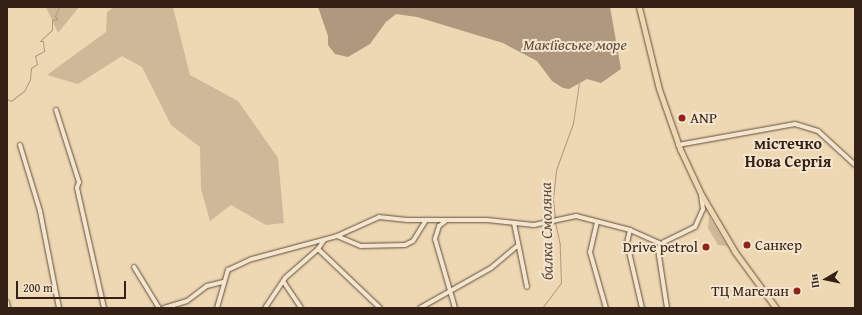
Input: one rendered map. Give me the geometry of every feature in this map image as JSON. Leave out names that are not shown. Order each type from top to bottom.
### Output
[{"type":"main road","points":[[639,7],[656,82],[678,145],[701,194],[735,252],[776,308]]},
{"type":"street","points":[[56,110],[79,182],[77,188],[104,308]]},
{"type":"street","points":[[678,145],[795,124],[818,131],[855,165]]},
{"type":"street","points":[[20,145],[40,211],[59,308]]},
{"type":"street","points":[[667,308],[658,256],[662,244],[695,227],[703,210],[701,194]]},
{"type":"street","points":[[217,308],[223,282],[228,270],[252,259],[337,236],[379,217],[534,225],[559,218],[576,216],[630,230],[662,244]]},
{"type":"street","points":[[337,236],[361,246],[405,245],[413,240],[426,220]]},
{"type":"street","points":[[447,220],[439,226],[435,239],[455,308]]},
{"type":"street","points":[[597,222],[590,252],[606,308]]},
{"type":"street","points":[[514,223],[527,287]]},
{"type":"street","points":[[630,230],[627,243],[642,308]]},
{"type":"street","points":[[265,308],[283,281],[318,249],[325,239]]},
{"type":"street","points":[[420,308],[491,268],[518,245]]},
{"type":"street","points":[[318,249],[380,308]]},
{"type":"street","points":[[134,267],[159,308]]},
{"type":"street","points":[[283,281],[301,308]]},
{"type":"street","points":[[164,308],[187,301],[207,286],[223,282]]},
{"type":"street","points":[[7,302],[8,308]]},
{"type":"shaded area","points":[[46,7],[79,7],[58,33]]},
{"type":"shaded area","points":[[114,7],[173,7],[190,75],[238,101],[278,158],[284,223],[266,225],[231,205],[210,221],[201,189],[200,147],[171,125],[142,67],[122,56],[78,84],[47,75],[106,32],[107,12]]},
{"type":"shaded area","points":[[709,217],[727,246],[718,245],[708,228]]},
{"type":"water","name":"Макіївське море","points":[[318,7],[610,7],[621,69],[601,83],[587,79],[569,89],[563,88],[552,81],[537,61],[503,43],[417,17],[396,14],[386,22],[370,44],[348,57],[335,54],[328,45],[328,36]]},
{"type":"waterway","points":[[7,99],[11,101],[24,91],[30,79],[31,68],[37,64],[35,56],[44,51],[43,41],[40,41],[52,30],[52,20],[57,19],[55,16],[59,7]]},
{"type":"waterway","name":"балка Смоляна","points":[[555,218],[553,199],[556,170],[573,123],[579,83]]},
{"type":"waterway","name":"балка Смоляна","points":[[542,308],[561,283],[560,245],[555,221]]},
{"type":"place","name":"ANP","points":[[682,118]]},
{"type":"place","name":"Санкер","points":[[747,245]]},
{"type":"place","name":"Drive petrol","points":[[706,247]]},
{"type":"place","name":"ТЦ Магелан","points":[[797,291]]},
{"type":"district","name":"містечко Нова Сергія","points":[[788,152]]}]
